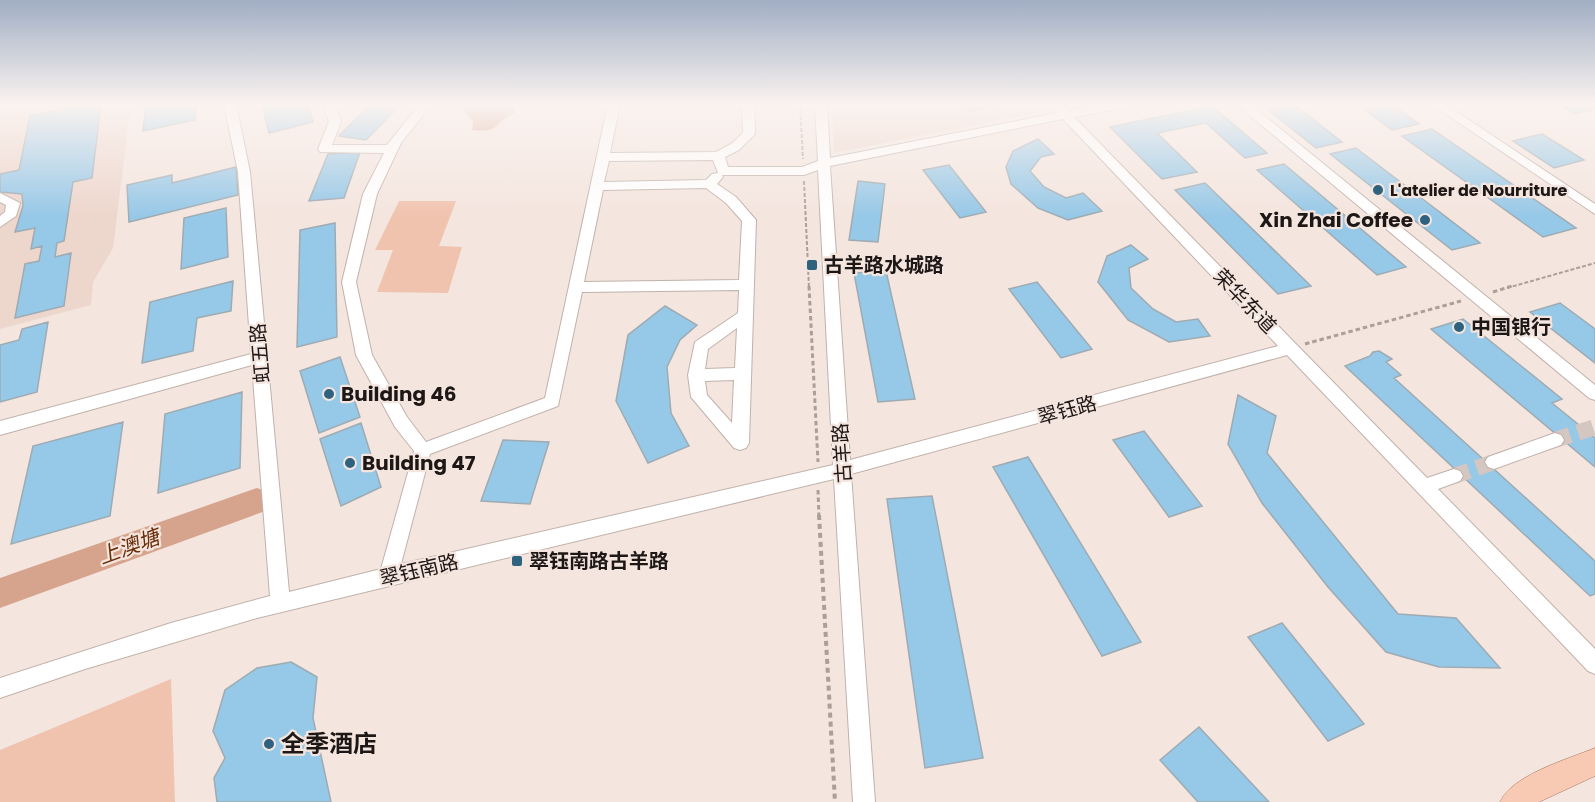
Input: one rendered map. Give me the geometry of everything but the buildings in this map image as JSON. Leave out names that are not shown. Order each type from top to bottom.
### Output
[{"type":"main road","points":[[1515,802],[1533,789],[1595,762]]},
{"type":"street","name":"虹五路","points":[[238,141],[244,172],[280,603]]},
{"type":"street","points":[[327,141],[324,149],[392,149]]},
{"type":"street","points":[[398,141],[370,194],[349,282],[364,356],[401,422],[423,450]]},
{"type":"street","points":[[423,450],[552,402],[606,141]]},
{"type":"street","points":[[603,157],[718,156],[742,141]]},
{"type":"street","name":"古羊路","points":[[823,141],[864,802]]},
{"type":"street","points":[[709,184],[723,171],[804,171],[824,163],[920,141]]},
{"type":"street","name":"荣华东道","points":[[1091,141],[1595,664]]},
{"type":"street","points":[[1288,141],[1595,394]]},
{"type":"street","points":[[1493,141],[1595,210]]},
{"type":"street","points":[[718,156],[723,171]]},
{"type":"street","points":[[597,186],[709,184],[731,200],[749,220],[740,443],[699,397],[696,375],[701,346],[745,315]]},
{"type":"street","points":[[0,196],[13,203],[11,213],[0,223]]},
{"type":"street","points":[[576,287],[747,285]]},
{"type":"street","name":"翠钰路","points":[[843,471],[1291,348]]},
{"type":"street","points":[[0,428],[260,357]]},
{"type":"street","points":[[696,375],[743,374]]},
{"type":"street","points":[[1494,462],[1555,440]]},
{"type":"street","points":[[388,578],[423,450]]},
{"type":"street","name":"翠钰南路","points":[[0,688],[161,635],[280,603],[843,471]]},
{"type":"street","points":[[1424,486],[1454,476]]},
{"type":"path","points":[[802,141],[819,452],[823,612],[835,802]]},
{"type":"path","points":[[1291,348],[1595,263]]},
{"type":"shaded area","points":[[0,141],[126,141],[113,248],[93,282],[91,305],[0,329]]},
{"type":"shaded area","points":[[834,141],[892,141],[834,153]]},
{"type":"shaded area","points":[[399,201],[456,201],[439,246],[462,247],[448,293],[377,292],[393,250],[375,250]]},
{"type":"shaded area","points":[[171,679],[175,802],[0,802],[0,750]]},
{"type":"waterway","name":"上澳塘","points":[[0,593],[257,501]]},
{"type":"tunnel","points":[[1555,440],[1595,427]]},
{"type":"tunnel","points":[[1454,476],[1494,462]]},
{"type":"place","name":"L'atelier de Nourriture","points":[[1378,190]]},
{"type":"place","name":"Xin Zhai Coffee","points":[[1425,220]]},
{"type":"place","name":"古羊路水城路","points":[[812,265]]},
{"type":"place","name":"中国银行","points":[[1459,327]]},
{"type":"place","name":"Building 46","points":[[329,394]]},
{"type":"place","name":"Building 47","points":[[350,463]]},
{"type":"place","name":"翠钰南路古羊路","points":[[517,561]]},
{"type":"place","name":"全季酒店","points":[[269,744]]}]
